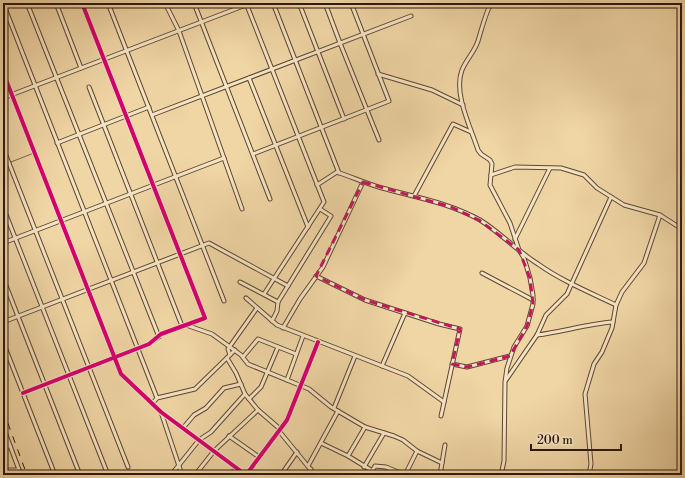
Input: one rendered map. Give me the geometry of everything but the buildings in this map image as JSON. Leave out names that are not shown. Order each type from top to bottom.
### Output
[{"type":"street","points":[[3,3],[157,398]]},
{"type":"street","points":[[27,3],[159,337]]},
{"type":"street","points":[[56,3],[81,68]]},
{"type":"street","points":[[23,393],[138,349],[149,344],[161,334],[205,318],[82,3]]},
{"type":"street","points":[[108,3],[224,301]]},
{"type":"street","points":[[166,3],[179,31],[242,209]]},
{"type":"street","points":[[194,3],[270,199]]},
{"type":"street","points":[[273,3],[339,173]]},
{"type":"street","points":[[299,3],[344,119]]},
{"type":"street","points":[[325,3],[379,140]]},
{"type":"street","points":[[252,154],[389,101],[351,3]]},
{"type":"street","points":[[491,3],[478,42],[461,73],[460,88],[463,106],[478,150],[490,160],[492,164],[490,185],[510,223],[519,250],[524,258],[530,278],[533,300],[527,326],[510,356],[505,382],[505,453],[502,475]]},
{"type":"street","points":[[3,98],[248,4],[324,202],[264,294]]},
{"type":"street","points":[[152,115],[411,16]]},
{"type":"street","points":[[3,72],[121,374],[161,412],[246,475],[287,420],[318,342]]},
{"type":"street","points":[[378,74],[432,90],[463,106]]},
{"type":"street","points":[[249,78],[308,227]]},
{"type":"street","points":[[89,87],[157,263],[184,326]]},
{"type":"street","points":[[57,142],[149,107]]},
{"type":"street","points":[[414,196],[453,124],[471,132]]},
{"type":"street","points":[[3,148],[128,467]]},
{"type":"street","points":[[3,243],[224,158]]},
{"type":"street","points":[[3,166],[9,163]]},
{"type":"street","points":[[491,175],[515,167],[561,168],[584,175],[597,188],[624,205],[660,215],[682,229]]},
{"type":"street","points":[[515,239],[550,168]]},
{"type":"street","points":[[317,185],[336,172],[363,182],[451,207],[479,220],[502,235],[538,265],[572,284],[616,305]]},
{"type":"street","points":[[283,328],[300,299],[323,266],[363,182]]},
{"type":"street","points":[[505,382],[537,335],[546,315],[567,294],[611,197]]},
{"type":"street","points":[[3,207],[108,475]]},
{"type":"street","points":[[272,321],[277,311],[278,302],[331,216],[320,209]]},
{"type":"street","points":[[589,475],[591,464],[585,394],[594,364],[602,352],[612,328],[616,305],[622,292],[644,262],[660,215]]},
{"type":"street","points":[[3,322],[209,243],[288,286]]},
{"type":"street","points":[[482,273],[533,300]]},
{"type":"street","points":[[316,276],[366,300],[439,324],[460,329],[441,416]]},
{"type":"street","points":[[3,278],[80,475]]},
{"type":"street","points":[[240,282],[278,302]]},
{"type":"street","points":[[246,298],[277,325],[408,376],[444,402]]},
{"type":"street","points":[[230,355],[228,349],[257,308]]},
{"type":"street","points":[[382,366],[405,313]]},
{"type":"street","points":[[537,335],[560,332],[597,323],[613,322]]},
{"type":"street","points":[[184,326],[212,334],[235,350],[248,364],[309,389],[338,411],[365,428],[403,440],[417,451],[442,463]]},
{"type":"street","points":[[287,380],[303,336]]},
{"type":"street","points":[[243,357],[258,339],[296,354]]},
{"type":"street","points":[[3,342],[55,475]]},
{"type":"street","points":[[249,399],[261,387],[278,347]]},
{"type":"street","points":[[152,404],[157,398],[195,388],[235,350]]},
{"type":"street","points":[[334,408],[354,356]]},
{"type":"street","points":[[452,364],[467,367],[510,356]]},
{"type":"street","points":[[227,358],[236,373],[245,394],[258,410],[279,430],[315,475]]},
{"type":"street","points":[[183,428],[194,415],[206,408],[224,388],[241,384]]},
{"type":"street","points":[[172,475],[199,440],[211,432],[245,394]]},
{"type":"street","points":[[195,475],[214,451],[258,410]]},
{"type":"street","points":[[306,475],[320,443],[338,411]]},
{"type":"street","points":[[161,412],[182,475]]},
{"type":"street","points":[[3,428],[21,475]]},
{"type":"street","points":[[348,456],[365,428]]},
{"type":"street","points":[[364,467],[384,433]]},
{"type":"street","points":[[229,436],[259,457]]},
{"type":"street","points":[[320,443],[348,456],[371,473],[379,475]]},
{"type":"street","points":[[440,475],[445,445]]},
{"type":"street","points":[[3,446],[10,446]]},
{"type":"street","points":[[371,473],[375,466],[386,467],[405,475],[417,451]]},
{"type":"street","points":[[280,475],[297,452]]},
{"type":"street","points":[[231,475],[236,467]]},
{"type":"street","points":[[3,470],[19,470]]},
{"type":"highlighted area","points":[[363,182],[451,207],[479,220],[519,250],[530,278],[533,304],[527,326],[510,356],[467,367],[452,364],[460,329],[365,300],[316,276]]},
{"type":"waterway","points":[[11,162],[34,153]]},
{"type":"railway","points":[[3,410],[27,475]]},
{"type":"cycle path","points":[[23,393],[149,344],[161,334],[205,318],[82,3]]},
{"type":"cycle path","points":[[3,72],[121,374],[161,412],[246,475],[287,420],[318,342]]}]
